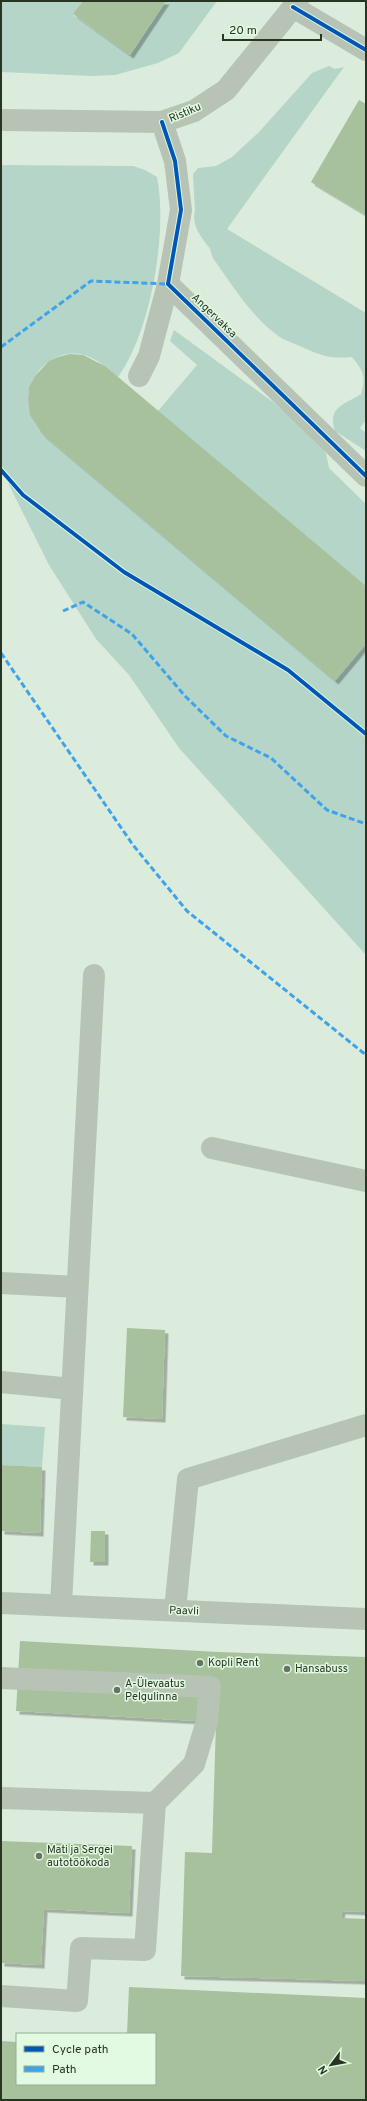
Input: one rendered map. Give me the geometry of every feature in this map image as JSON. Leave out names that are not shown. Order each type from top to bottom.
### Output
[{"type":"street","points":[[296,4],[366,50]]},
{"type":"street","name":"Ristiku","points":[[1,120],[162,122],[194,111],[226,90],[296,4]]},
{"type":"street","points":[[139,376],[149,356],[168,284],[181,210],[175,161],[162,122]]},
{"type":"street","name":"Angervaksa","points":[[168,284],[366,476]]},
{"type":"street","points":[[61,1605],[94,975]]},
{"type":"street","points":[[212,1148],[366,1181]]},
{"type":"street","points":[[1,1283],[77,1286]]},
{"type":"street","points":[[1,1382],[72,1389]]},
{"type":"street","points":[[175,1610],[188,1479],[366,1425]]},
{"type":"street","name":"Paavli","points":[[1,1603],[366,1619]]},
{"type":"street","points":[[1,1678],[210,1687],[207,1721],[194,1764],[155,1803],[145,1950],[81,1948],[77,2000],[1,1996]]},
{"type":"street","points":[[1,1798],[155,1803]]},
{"type":"green space","points":[[1,1],[83,1],[73,15],[130,55],[166,1],[217,1],[179,53],[158,63],[115,75],[91,76],[1,72]]},
{"type":"green space","points":[[329,66],[335,69],[344,67],[227,229],[366,313],[366,420],[360,428],[366,433],[366,451],[335,431],[333,423],[335,412],[343,404],[361,394],[364,378],[356,362],[352,357],[338,358],[315,353],[283,339],[273,332],[244,302],[213,258],[210,249],[197,230],[194,221],[195,211],[193,174],[198,168],[216,166],[232,157],[259,132],[312,73]]},
{"type":"green space","points":[[1,165],[133,166],[145,170],[157,177],[160,199],[160,225],[154,280],[148,308],[140,334],[130,358],[118,377],[98,361],[84,355],[63,355],[45,364],[32,381],[29,391],[28,401],[31,414],[42,434],[334,680],[366,644],[366,955],[179,748],[129,675],[96,639],[49,565],[1,469]]},
{"type":"green space","points":[[174,330],[273,402],[308,432],[326,453],[329,468],[366,504],[366,586],[158,411],[197,365],[170,341]]},
{"type":"green space","points":[[1,1424],[45,1427],[42,1467],[1,1465]]},
{"type":"building","points":[[83,1],[166,1],[130,55],[73,14]]},
{"type":"building","points":[[359,100],[366,104],[366,215],[311,182]]},
{"type":"building","points":[[70,354],[83,355],[105,366],[366,586],[366,644],[335,681],[42,434],[30,415],[28,400],[29,387],[35,376],[49,361]]},
{"type":"building","points":[[127,1328],[165,1330],[162,1419],[123,1417]]},
{"type":"building","points":[[1,1465],[42,1467],[40,1533],[1,1531]]},
{"type":"building","points":[[91,1531],[105,1531],[105,1562],[90,1562]]},
{"type":"building","points":[[20,1641],[218,1652],[366,1657],[366,1912],[342,1911],[341,1918],[366,1919],[366,1981],[181,1976],[185,1852],[212,1853],[216,1722],[16,1711]]},
{"type":"building","points":[[1,1841],[132,1846],[129,1913],[44,1909],[41,1965],[1,1963]]},
{"type":"building","points":[[129,1987],[366,1998],[366,2100],[1,2100],[1,2041],[16,2042],[16,2085],[156,2085],[156,2033],[127,2033]]},
{"type":"marked path","points":[[1,347],[91,281],[168,284]]},
{"type":"marked path","points":[[63,611],[83,602],[132,634],[185,696],[226,736],[271,758],[327,810],[366,824]]},
{"type":"marked path","points":[[1,653],[133,845],[187,911],[366,1055]]},
{"type":"cycle path","points":[[293,7],[366,50]]},
{"type":"cycle path","points":[[162,122],[175,161],[181,210],[168,284],[366,476]]},
{"type":"cycle path","points":[[1,470],[23,495],[124,572],[288,670],[366,734]]},
{"type":"place","name":"Kopli Rent","points":[[200,1663]]},
{"type":"place","name":"Hansabuss","points":[[287,1669]]},
{"type":"place","name":"A-Ülevaatus Pelgulinna","points":[[117,1690]]},
{"type":"place","name":"Mati ja Sergei autotöökoda","points":[[39,1856]]}]
